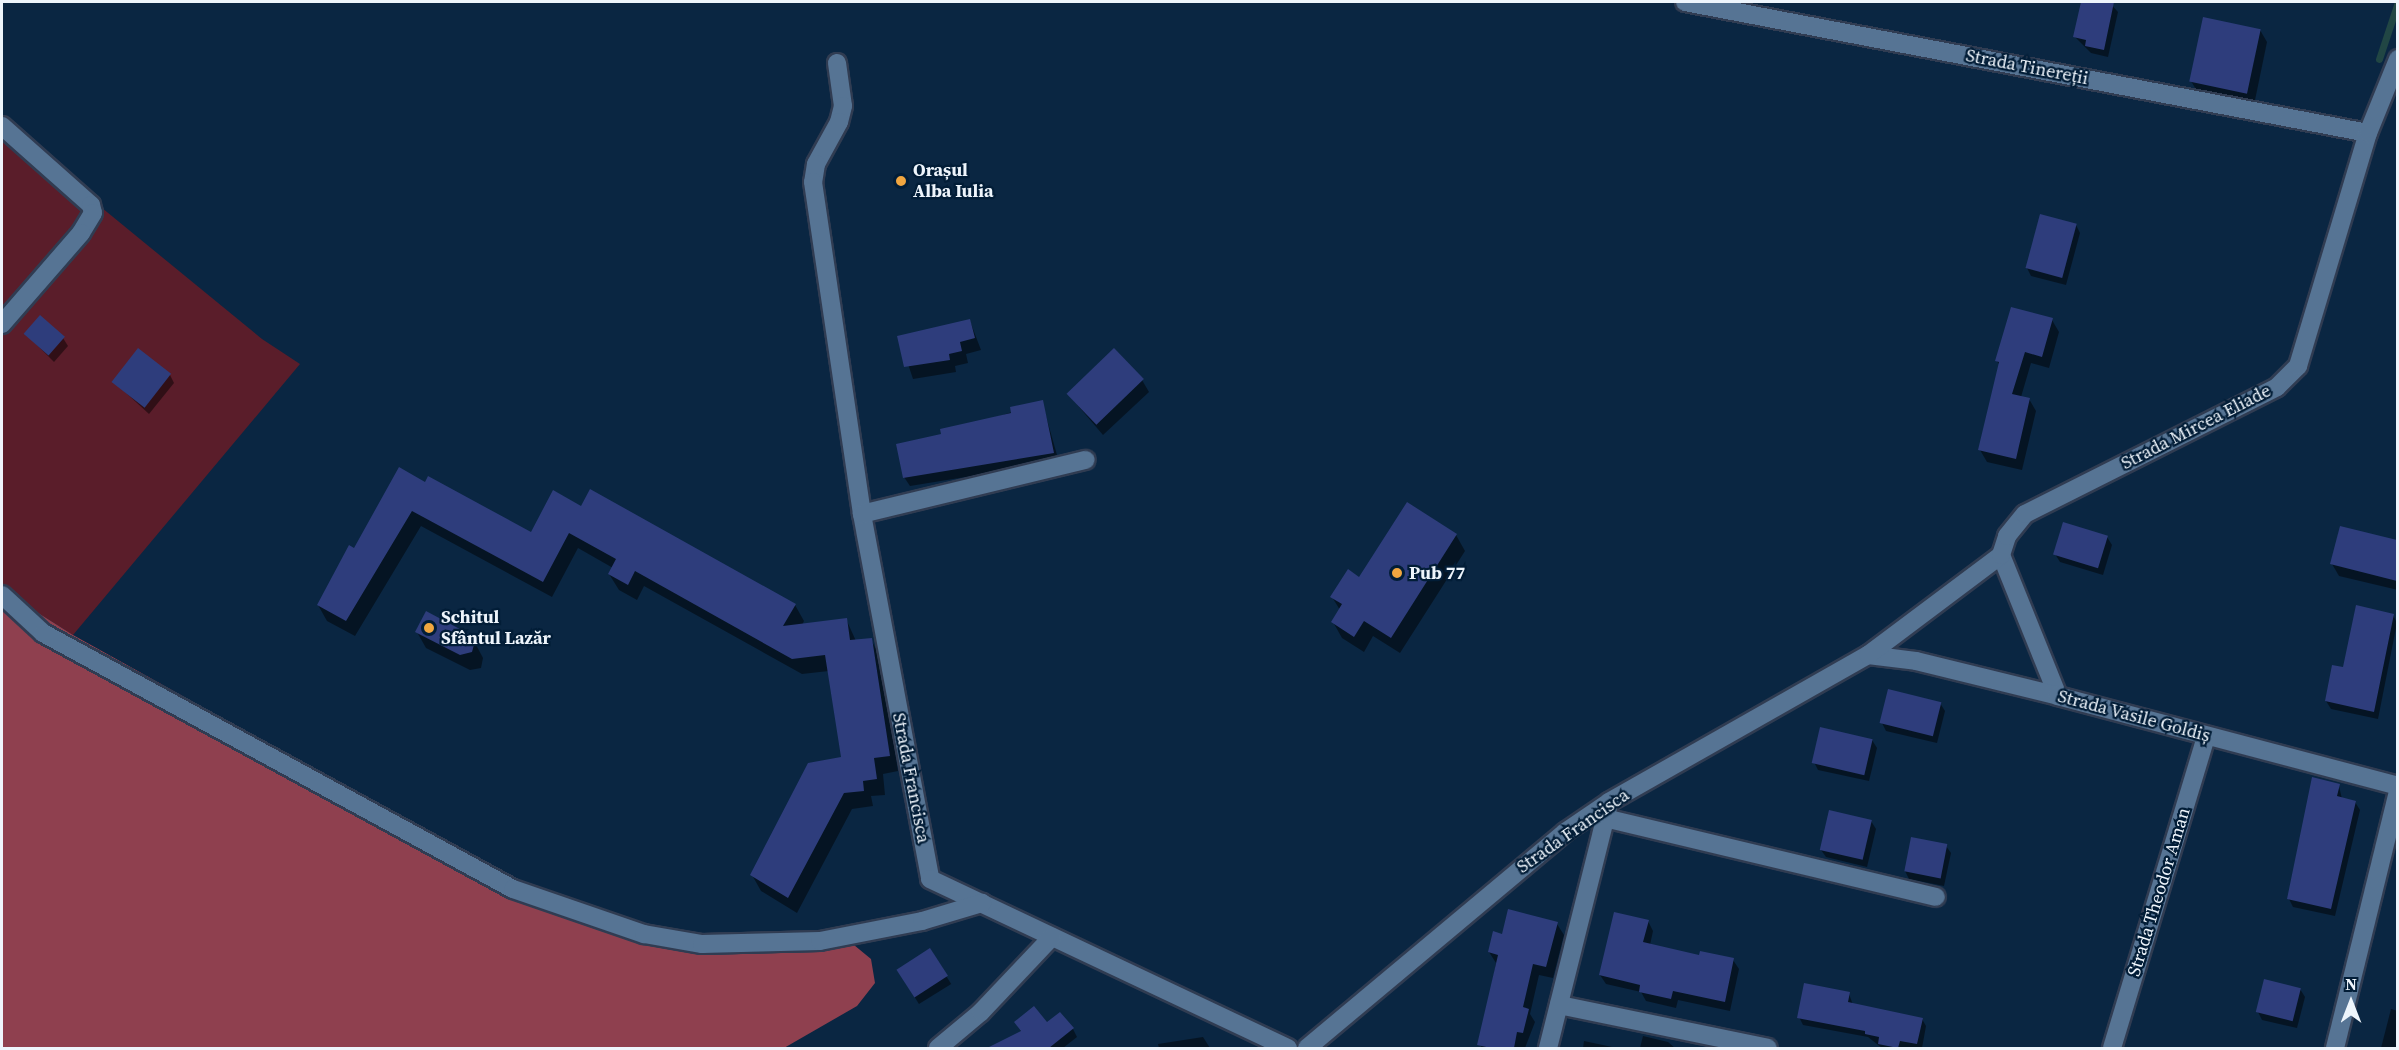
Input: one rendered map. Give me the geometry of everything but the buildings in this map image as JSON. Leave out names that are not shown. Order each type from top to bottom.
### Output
[{"type":"street","name":"Strada Tinereții","points":[[1685,2],[2368,133]]},
{"type":"street","name":"Strada Mircea Eliade","points":[[1868,655],[2001,555],[2007,536],[2025,514],[2277,387],[2298,366],[2368,133],[2397,59]]},
{"type":"street","points":[[837,63],[843,106],[839,122],[816,164],[813,182],[862,513],[1086,460]]},
{"type":"street","points":[[2,126],[91,205],[93,213],[81,233],[2,324]]},
{"type":"street","name":"Strada Francisca","points":[[862,513],[930,879],[1288,1048]]},
{"type":"street","points":[[2001,555],[2058,696]]},
{"type":"street","points":[[2,595],[43,633],[513,889],[644,934],[702,944],[820,941],[922,921],[982,903]]},
{"type":"street","name":"Strada Francisca","points":[[1307,1048],[1529,859],[1868,655]]},
{"type":"street","name":"Strada Vasile Goldiș","points":[[1868,655],[1916,661],[2058,696],[2397,786]]},
{"type":"street","name":"Strada Theodor Aman","points":[[2112,1048],[2206,735]]},
{"type":"street","points":[[2335,1048],[2397,792]]},
{"type":"street","points":[[1548,1048],[1607,810],[1936,897]]},
{"type":"street","points":[[938,1048],[981,1012],[1052,937]]},
{"type":"street","points":[[1559,1005],[1768,1048]]},
{"type":"shaded area","points":[[2,126],[262,339],[300,364],[73,635],[2,590]]},
{"type":"shaded area","points":[[2,590],[73,635],[497,871],[621,920],[693,937],[854,945],[871,959],[875,983],[857,1006],[784,1048],[2,1048]]},
{"type":"waterway","points":[[2379,59],[2398,2]]},
{"type":"place","name":"Orașul Alba Iulia","points":[[901,181]]},
{"type":"place","name":"Pub 77","points":[[1397,573]]},
{"type":"place","name":"Schitul Sfântul Lazăr","points":[[429,628]]}]
